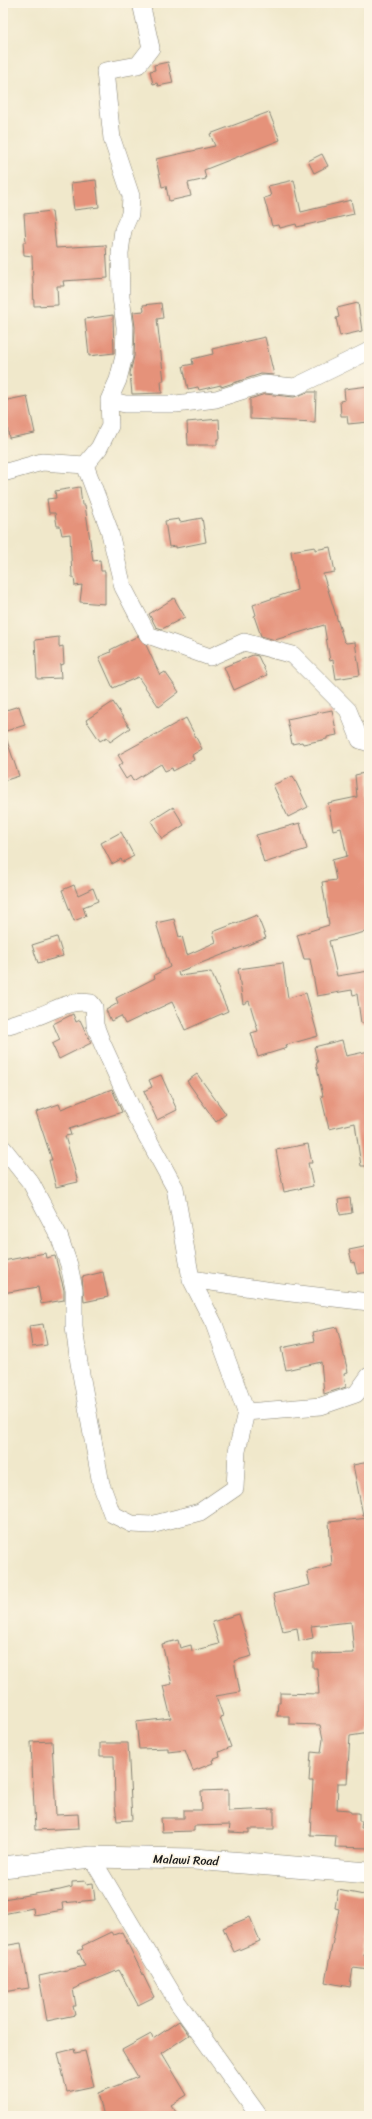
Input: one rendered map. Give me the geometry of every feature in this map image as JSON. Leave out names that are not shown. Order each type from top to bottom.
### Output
[{"type":"main road","name":"Malawi Road","points":[[3,1867],[91,1857],[194,1859],[369,1873]]},
{"type":"street","points":[[85,465],[99,448],[110,426],[109,400],[118,380],[124,356],[125,327],[121,296],[120,253],[123,230],[130,214],[131,196],[112,139],[106,70],[138,65],[151,48],[141,3]]},
{"type":"street","points":[[109,400],[126,404],[176,404],[216,399],[264,384],[295,386],[369,351]]},
{"type":"street","points":[[3,473],[42,462],[85,465]]},
{"type":"street","points":[[85,465],[109,530],[123,587],[148,635],[210,657],[244,642],[293,655],[348,710],[360,740],[369,743]]},
{"type":"street","points":[[3,1027],[34,1018],[59,1006],[82,1002],[91,1003],[94,1007],[95,1025],[102,1043],[134,1113],[175,1188],[191,1279],[214,1324],[246,1412],[237,1451],[235,1488],[200,1512],[151,1525],[132,1524],[112,1514],[101,1484],[79,1363],[74,1327],[74,1289],[69,1265],[59,1236],[31,1182],[3,1148]]},
{"type":"street","points":[[191,1279],[266,1290],[369,1302]]},
{"type":"street","points":[[246,1412],[321,1406],[356,1394],[369,1376]]},
{"type":"street","points":[[91,1857],[178,2003],[260,2116]]},
{"type":"building","points":[[168,62],[173,83],[158,86],[157,83],[153,84],[150,71],[155,70],[154,65]]},
{"type":"building","points":[[269,112],[280,140],[204,170],[206,179],[188,183],[191,196],[169,201],[166,186],[162,187],[156,159],[215,146],[210,134]]},
{"type":"building","points":[[322,154],[328,166],[314,173],[308,161]]},
{"type":"building","points":[[96,180],[99,207],[74,210],[71,183]]},
{"type":"building","points":[[294,180],[301,212],[351,200],[354,214],[297,227],[296,224],[280,228],[279,225],[272,226],[264,198],[271,196],[268,186]]},
{"type":"building","points":[[52,211],[56,248],[106,245],[108,278],[63,281],[64,286],[57,286],[58,305],[34,306],[32,256],[24,255],[23,242],[26,242],[24,214]]},
{"type":"building","points":[[161,303],[163,318],[157,319],[164,381],[161,381],[162,393],[132,394],[130,373],[134,356],[135,327],[133,312],[144,311],[143,305]]},
{"type":"building","points":[[358,303],[362,331],[340,336],[336,318],[339,317],[337,308]]},
{"type":"building","points":[[113,315],[114,353],[89,356],[85,319]]},
{"type":"building","points":[[265,337],[274,375],[261,374],[221,387],[221,385],[199,390],[198,387],[188,389],[183,366],[193,364],[192,359],[213,354],[212,349]]},
{"type":"building","points":[[369,386],[369,422],[348,424],[347,416],[341,416],[340,401],[345,400],[344,389]]},
{"type":"building","points":[[308,392],[316,392],[315,422],[250,419],[250,399],[265,394],[294,397]]},
{"type":"building","points":[[27,396],[35,433],[9,438],[3,401]]},
{"type":"building","points":[[219,419],[220,439],[217,439],[217,445],[188,445],[187,422]]},
{"type":"building","points":[[80,487],[82,505],[85,505],[93,561],[100,560],[101,571],[105,571],[105,604],[80,602],[82,585],[75,586],[74,577],[72,577],[70,534],[62,535],[60,526],[57,526],[55,513],[49,513],[47,499],[56,498],[55,491]]},
{"type":"building","points":[[202,518],[206,542],[176,548],[176,546],[169,547],[165,521],[179,519],[180,522]]},
{"type":"building","points":[[315,547],[315,550],[330,547],[335,572],[323,574],[344,641],[346,643],[355,642],[360,675],[336,679],[333,660],[330,661],[324,625],[275,640],[261,636],[254,616],[256,615],[253,605],[297,590],[291,551]]},
{"type":"building","points":[[174,598],[185,617],[162,629],[156,627],[149,614]]},
{"type":"building","points":[[138,636],[146,645],[160,675],[165,672],[179,692],[159,707],[138,677],[113,688],[99,657],[111,652],[110,650]]},
{"type":"building","points":[[59,637],[59,647],[63,646],[64,664],[60,665],[61,678],[37,679],[35,640]]},
{"type":"building","points":[[253,655],[258,656],[267,675],[234,690],[224,667]]},
{"type":"building","points":[[113,702],[130,728],[110,742],[107,737],[100,741],[86,720]]},
{"type":"building","points":[[19,706],[25,725],[3,732],[3,711]]},
{"type":"building","points":[[332,710],[337,735],[327,737],[327,739],[303,744],[302,742],[292,744],[287,719]]},
{"type":"building","points":[[186,718],[202,749],[192,755],[194,760],[173,771],[172,768],[165,771],[161,764],[133,781],[130,776],[126,779],[118,766],[123,763],[118,755]]},
{"type":"building","points":[[5,735],[19,776],[3,781],[3,736]]},
{"type":"building","points":[[369,772],[369,931],[329,941],[337,976],[369,971],[369,1023],[361,1023],[357,994],[353,995],[352,990],[317,996],[310,959],[304,959],[297,935],[329,925],[322,882],[336,880],[332,860],[347,856],[341,828],[333,830],[328,803],[357,797],[355,775]]},
{"type":"building","points":[[293,776],[308,807],[288,817],[273,785]]},
{"type":"building","points":[[173,807],[184,825],[162,839],[151,821]]},
{"type":"building","points":[[300,823],[307,849],[264,863],[256,835]]},
{"type":"building","points":[[121,832],[134,856],[123,862],[121,859],[112,864],[101,843]]},
{"type":"building","points":[[74,885],[78,895],[93,888],[98,901],[83,907],[86,916],[74,921],[62,890]]},
{"type":"building","points":[[257,915],[266,938],[178,972],[179,976],[211,972],[228,1011],[185,1030],[172,1002],[125,1024],[121,1016],[111,1021],[106,1010],[118,1003],[116,998],[155,978],[154,975],[170,967],[156,923],[174,919],[179,937],[182,936],[187,955],[216,942],[213,932]]},
{"type":"building","points":[[57,937],[63,956],[38,963],[32,945]]},
{"type":"building","points":[[283,963],[288,998],[306,993],[318,1036],[286,1045],[287,1048],[258,1057],[251,1033],[258,1031],[249,1001],[243,1004],[238,969]]},
{"type":"building","points":[[73,1014],[76,1022],[80,1020],[91,1043],[59,1059],[52,1044],[60,1040],[53,1024]]},
{"type":"building","points":[[342,1040],[346,1056],[369,1051],[369,1166],[361,1166],[355,1123],[329,1129],[321,1096],[323,1096],[314,1047]]},
{"type":"building","points":[[197,1074],[226,1114],[216,1122],[187,1081]]},
{"type":"building","points":[[161,1075],[177,1110],[157,1120],[144,1091],[152,1087],[149,1080]]},
{"type":"building","points":[[112,1089],[122,1112],[69,1129],[71,1135],[65,1136],[78,1182],[56,1187],[49,1160],[52,1160],[36,1112],[59,1104],[61,1109]]},
{"type":"building","points":[[308,1144],[312,1163],[308,1163],[313,1186],[284,1192],[276,1150]]},
{"type":"building","points":[[350,1198],[352,1213],[340,1215],[338,1200]]},
{"type":"building","points":[[369,1246],[369,1272],[357,1274],[354,1262],[352,1263],[349,1250]]},
{"type":"building","points":[[45,1253],[46,1258],[55,1256],[64,1290],[64,1300],[41,1304],[38,1287],[3,1293],[3,1261]]},
{"type":"building","points":[[103,1272],[108,1297],[84,1302],[82,1277]]},
{"type":"building","points":[[43,1324],[47,1345],[32,1347],[29,1326]]},
{"type":"building","points":[[337,1327],[348,1372],[344,1373],[346,1387],[324,1394],[321,1362],[286,1370],[281,1348],[315,1341],[313,1332]]},
{"type":"building","points":[[369,1462],[369,1515],[363,1515],[353,1465]]},
{"type":"building","points":[[369,1518],[369,1733],[350,1736],[347,1783],[338,1783],[337,1809],[349,1810],[351,1813],[359,1813],[359,1821],[362,1821],[361,1828],[369,1828],[369,1848],[335,1847],[336,1836],[310,1835],[313,1781],[309,1781],[311,1752],[321,1753],[323,1739],[320,1725],[289,1724],[289,1716],[277,1716],[280,1693],[319,1694],[317,1668],[313,1668],[313,1654],[354,1653],[351,1622],[311,1626],[313,1638],[299,1641],[297,1628],[283,1631],[273,1594],[310,1585],[307,1572],[332,1566],[329,1522]]},
{"type":"building","points":[[239,1614],[252,1656],[234,1661],[240,1692],[216,1696],[223,1716],[220,1717],[231,1747],[219,1752],[220,1757],[212,1760],[213,1763],[193,1771],[185,1750],[168,1752],[168,1748],[139,1749],[136,1722],[171,1718],[163,1686],[172,1684],[162,1644],[178,1640],[180,1648],[191,1645],[192,1651],[219,1644],[212,1622]]},
{"type":"building","points":[[52,1741],[56,1815],[78,1814],[79,1828],[35,1830],[31,1742]]},
{"type":"building","points":[[100,1743],[128,1743],[132,1820],[117,1821],[115,1805],[114,1756],[100,1756]]},
{"type":"building","points":[[228,1790],[228,1811],[274,1809],[274,1829],[249,1829],[249,1833],[229,1832],[230,1825],[194,1826],[194,1831],[162,1832],[161,1818],[184,1818],[184,1810],[202,1810],[201,1791]]},
{"type":"building","points":[[86,1881],[86,1884],[93,1883],[95,1900],[62,1903],[63,1910],[34,1915],[33,1908],[3,1914],[3,1899],[60,1890],[72,1887],[72,1882]]},
{"type":"building","points":[[338,1890],[369,1896],[369,1928],[364,1956],[369,1957],[369,1970],[353,1968],[350,1987],[325,1982],[339,1909],[335,1908]]},
{"type":"building","points":[[250,1917],[260,1941],[234,1952],[223,1928]]},
{"type":"building","points":[[111,1932],[113,1935],[122,1932],[154,1997],[138,2005],[119,1970],[73,1989],[76,2006],[73,2006],[75,2015],[47,2021],[39,1976],[85,1966],[78,1951],[83,1949],[82,1946]]},
{"type":"building","points":[[21,1943],[29,1988],[3,1992],[3,1946]]},
{"type":"building","points":[[179,2021],[189,2035],[162,2053],[187,2095],[171,2105],[179,2116],[104,2116],[98,2093],[138,2077],[122,2050],[151,2034],[153,2039]]},
{"type":"building","points":[[74,2049],[75,2053],[85,2051],[94,2086],[67,2092],[58,2053]]}]
